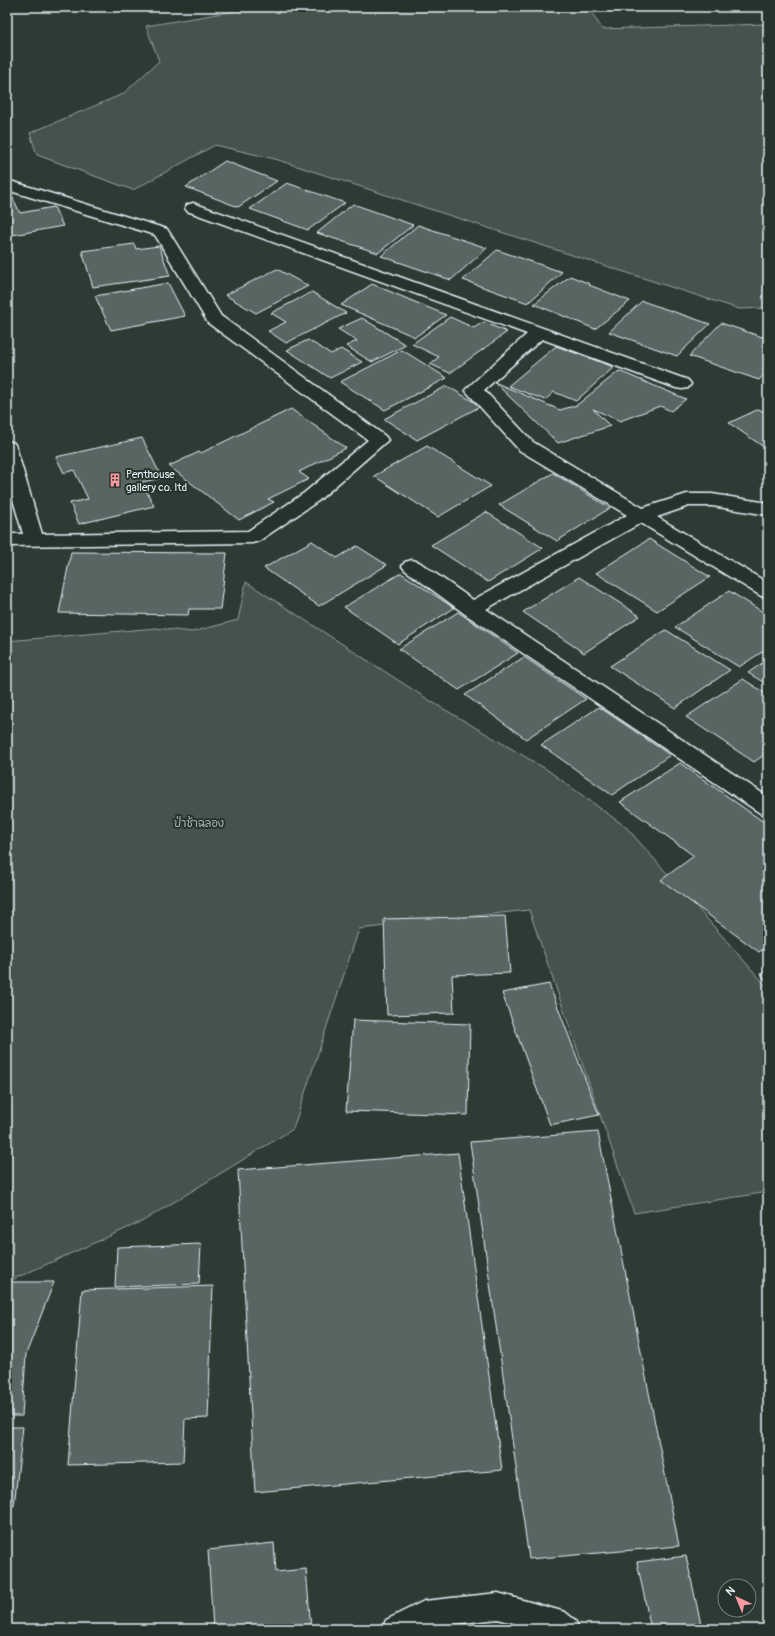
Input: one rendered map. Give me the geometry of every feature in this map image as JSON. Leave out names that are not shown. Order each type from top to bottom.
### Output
[{"type":"street","points":[[7,186],[161,232],[214,319],[379,440],[311,497],[252,537],[7,540]]},
{"type":"street","points":[[194,208],[682,384]]},
{"type":"street","points":[[540,333],[474,390],[526,446],[768,592]]},
{"type":"street","points":[[7,448],[34,539]]},
{"type":"street","points":[[472,609],[640,516],[687,500],[712,500],[768,509]]},
{"type":"street","points":[[412,566],[472,609],[768,808]]},
{"type":"lane","points":[[396,1629],[424,1614],[498,1606],[555,1621],[564,1629]]},
{"type":"green space","points":[[259,7],[588,7],[602,29],[768,24],[768,308],[739,309],[275,159],[215,145],[133,190],[37,155],[30,133],[123,94],[159,61],[146,26]]},
{"type":"green space","name":"ป่าช้าฉลอง","points":[[246,582],[432,702],[546,769],[626,827],[768,988],[768,1192],[634,1213],[529,910],[359,929],[293,1129],[143,1221],[7,1282],[7,641],[156,628],[192,632],[238,620]]},
{"type":"building","points":[[225,161],[277,181],[238,207],[186,187]]},
{"type":"building","points":[[287,183],[345,203],[308,230],[250,209]]},
{"type":"building","points":[[13,198],[20,213],[54,207],[63,226],[7,236],[7,199]]},
{"type":"building","points":[[353,204],[413,225],[378,253],[317,233]]},
{"type":"building","points":[[418,225],[487,248],[451,280],[381,256]]},
{"type":"building","points":[[134,244],[136,249],[159,246],[170,276],[93,287],[82,251]]},
{"type":"building","points":[[497,250],[562,272],[528,303],[463,280]]},
{"type":"building","points":[[277,269],[308,286],[256,313],[225,295]]},
{"type":"building","points":[[570,276],[630,301],[595,329],[534,304]]},
{"type":"building","points":[[168,283],[185,316],[111,330],[95,296]]},
{"type":"building","points":[[372,284],[446,315],[415,337],[341,305]]},
{"type":"building","points":[[312,292],[346,313],[286,343],[268,331],[286,322],[271,313]]},
{"type":"building","points":[[642,301],[710,324],[677,356],[609,332]]},
{"type":"building","points":[[450,317],[474,328],[483,322],[507,332],[450,373],[430,364],[439,357],[412,344]]},
{"type":"building","points":[[362,318],[406,345],[372,362],[346,346],[357,341],[338,329]]},
{"type":"building","points":[[721,323],[768,339],[768,370],[759,380],[689,356]]},
{"type":"building","points":[[308,340],[331,354],[341,349],[362,362],[330,378],[287,350]]},
{"type":"building","points":[[556,346],[614,367],[576,401],[554,392],[545,400],[508,386]]},
{"type":"building","points":[[402,350],[447,378],[385,410],[340,382]]},
{"type":"building","points":[[619,371],[686,399],[671,411],[660,406],[620,421],[593,409],[610,426],[558,443],[494,382],[560,410],[577,405]]},
{"type":"building","points":[[447,386],[481,406],[417,440],[384,419]]},
{"type":"building","points":[[291,409],[346,448],[299,472],[309,479],[268,499],[274,502],[239,520],[169,466],[199,452],[201,453]]},
{"type":"building","points":[[759,409],[768,415],[768,450],[729,423]]},
{"type":"building","name":"Penthouse gallery co. ltd","points":[[142,438],[162,478],[142,482],[154,506],[79,524],[70,503],[88,499],[74,470],[64,473],[56,457]]},
{"type":"building","points":[[427,446],[491,486],[438,517],[374,476]]},
{"type":"building","points":[[553,473],[610,508],[557,541],[499,505]]},
{"type":"building","points":[[486,512],[543,548],[488,582],[431,545]]},
{"type":"building","points":[[649,539],[710,577],[657,611],[596,573]]},
{"type":"building","points":[[312,541],[337,558],[357,546],[387,565],[319,606],[264,568]]},
{"type":"building","points":[[71,552],[227,553],[220,609],[189,609],[188,615],[59,613]]},
{"type":"building","points":[[401,573],[454,608],[398,644],[344,607]]},
{"type":"building","points":[[579,577],[640,616],[584,653],[523,612]]},
{"type":"building","points":[[729,591],[768,615],[768,648],[739,667],[675,627]]},
{"type":"building","points":[[458,612],[518,653],[459,690],[399,649]]},
{"type":"building","points":[[666,630],[730,670],[675,708],[610,666]]},
{"type":"building","points":[[524,657],[586,699],[526,739],[465,695]]},
{"type":"building","points":[[768,659],[768,685],[748,673]]},
{"type":"building","points":[[743,679],[768,695],[768,752],[754,762],[686,717]]},
{"type":"building","points":[[599,707],[670,755],[612,795],[541,745]]},
{"type":"building","points":[[680,763],[768,825],[768,946],[759,952],[661,880],[694,856],[620,802]]},
{"type":"building","points":[[505,916],[510,973],[452,975],[454,1013],[387,1015],[384,919]]},
{"type":"building","points":[[768,971],[768,984],[761,974]]},
{"type":"building","points":[[549,984],[599,1115],[550,1125],[502,993]]},
{"type":"building","points":[[353,1020],[470,1024],[468,1115],[346,1111]]},
{"type":"building","points":[[598,1132],[679,1546],[529,1559],[470,1142]]},
{"type":"building","points":[[458,1153],[502,1470],[255,1492],[238,1170]]},
{"type":"building","points":[[201,1244],[199,1284],[115,1287],[117,1247]]},
{"type":"building","points":[[7,1282],[54,1282],[26,1354],[22,1416],[7,1416]]},
{"type":"building","points":[[213,1286],[208,1418],[185,1419],[183,1462],[68,1465],[82,1290]]},
{"type":"building","points":[[7,1427],[23,1427],[14,1506],[7,1506]]},
{"type":"building","points":[[274,1543],[276,1572],[306,1569],[311,1629],[213,1629],[208,1550]]},
{"type":"building","points":[[686,1556],[702,1629],[651,1629],[637,1562]]},
{"type":"place","name":"Penthouse gallery co. ltd","points":[[115,480]]}]
